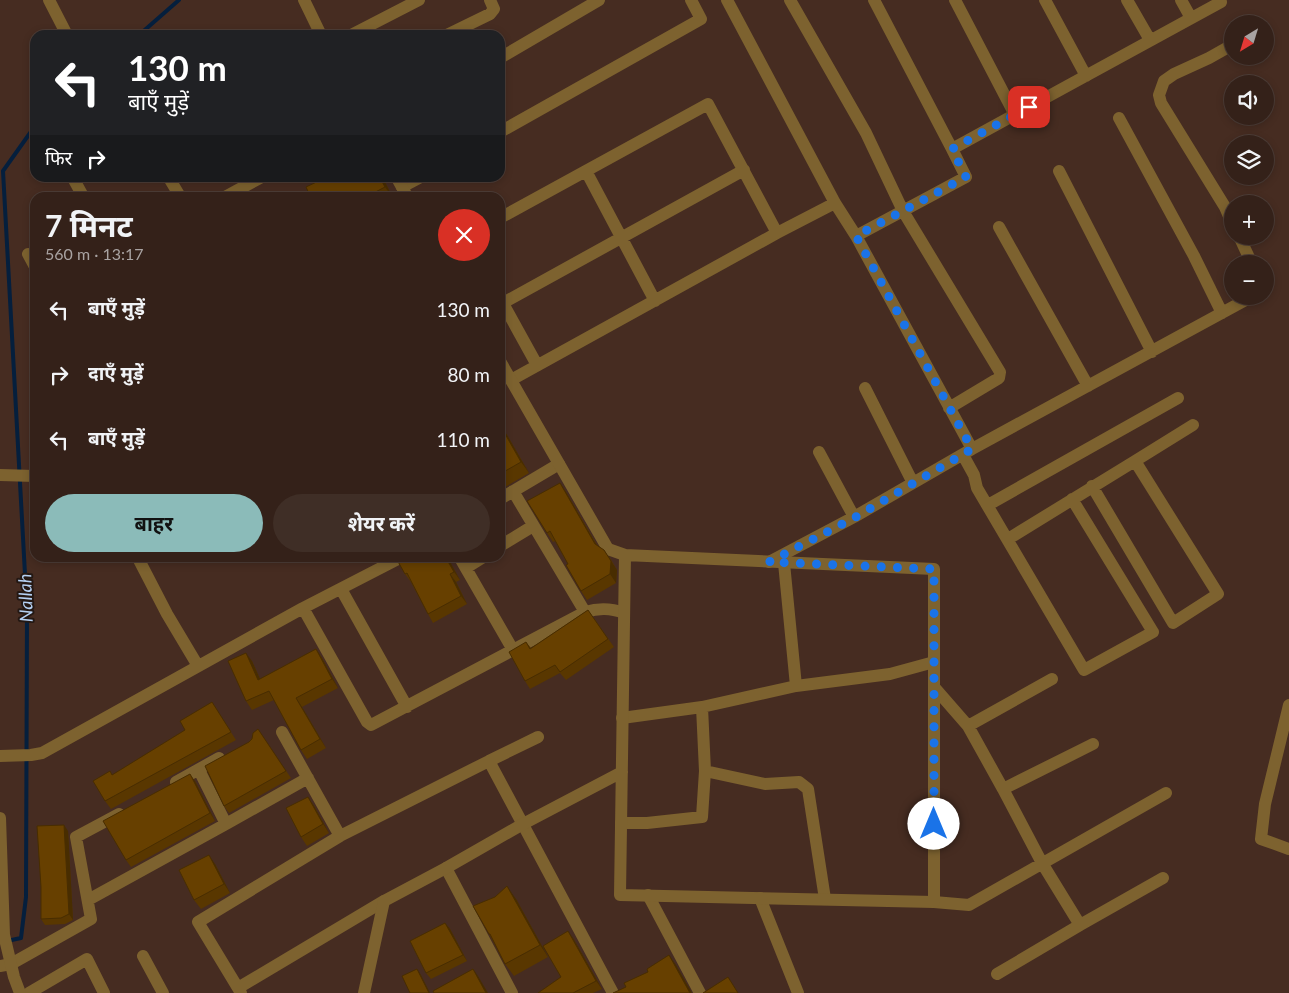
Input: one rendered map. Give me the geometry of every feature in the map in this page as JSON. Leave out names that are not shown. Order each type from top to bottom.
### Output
[{"type":"street","points":[[304,0],[319,30]]},
{"type":"street","points":[[361,30],[419,0]]},
{"type":"street","points":[[457,30],[490,14],[494,9],[490,0]]},
{"type":"street","points":[[505,55],[599,0]]},
{"type":"street","points":[[505,129],[701,19],[691,0]]},
{"type":"street","points":[[727,0],[835,203],[856,236],[949,408],[977,488],[1084,670],[1173,623],[1218,594],[1135,461]]},
{"type":"street","points":[[790,0],[866,133],[903,211],[1000,372],[999,378],[949,408]]},
{"type":"street","points":[[856,236],[966,177],[874,0]]},
{"type":"street","points":[[955,0],[1015,115]]},
{"type":"street","points":[[1045,0],[1086,76]]},
{"type":"street","points":[[1127,0],[1150,40]]},
{"type":"street","points":[[1182,0],[1191,18]]},
{"type":"street","points":[[952,149],[1221,2]]},
{"type":"street","points":[[55,3],[65,30]]},
{"type":"street","points":[[1224,50],[1174,74],[1164,81],[1159,95],[1161,103],[1224,205]]},
{"type":"street","points":[[505,215],[708,104],[777,233]]},
{"type":"street","points":[[1119,118],[1194,256],[1222,314]]},
{"type":"street","points":[[505,299],[744,170]]},
{"type":"street","points":[[1059,170],[1152,352]]},
{"type":"street","points":[[586,171],[655,301]]},
{"type":"street","points":[[233,192],[250,182]]},
{"type":"street","points":[[511,380],[835,203]]},
{"type":"street","points":[[999,227],[1088,386]]},
{"type":"street","points":[[28,254],[30,258]]},
{"type":"street","points":[[769,562],[854,518],[1088,386],[1237,305]]},
{"type":"street","points":[[505,308],[538,365]]},
{"type":"street","points":[[505,370],[608,549],[625,556],[934,569],[934,902]]},
{"type":"street","points":[[865,388],[914,483]]},
{"type":"street","points":[[988,505],[1178,398]]},
{"type":"street","points":[[1008,539],[1193,425]]},
{"type":"street","points":[[819,452],[854,518]]},
{"type":"street","points":[[505,496],[559,464]]},
{"type":"street","points":[[0,475],[30,476]]},
{"type":"street","points":[[1092,486],[1173,623]]},
{"type":"street","points":[[513,491],[585,612]]},
{"type":"street","points":[[1072,498],[1153,632]]},
{"type":"street","points":[[505,543],[533,526]]},
{"type":"street","points":[[625,556],[620,894],[934,902],[969,905],[1166,793]]},
{"type":"street","points":[[140,562],[167,614],[198,666]]},
{"type":"street","points":[[4,757],[31,756],[53,747],[303,608],[392,562]]},
{"type":"street","points":[[463,562],[513,650]]},
{"type":"street","points":[[784,563],[796,686]]},
{"type":"street","points":[[341,589],[407,706]]},
{"type":"street","points":[[303,608],[371,726],[585,612],[602,608],[624,612]]},
{"type":"street","points":[[622,718],[702,707],[796,686],[890,674],[934,662]]},
{"type":"street","points":[[968,726],[1052,679]]},
{"type":"street","points":[[934,687],[968,726],[1042,863],[1080,925]]},
{"type":"street","points":[[1289,705],[1265,804],[1261,839],[1289,849]]},
{"type":"street","points":[[621,823],[702,817],[705,771],[702,707]]},
{"type":"street","points":[[282,732],[340,836]]},
{"type":"street","points":[[538,738],[340,836],[198,922],[239,990],[384,901],[622,772]]},
{"type":"street","points":[[1003,789],[1093,744]]},
{"type":"street","points":[[164,789],[233,751]]},
{"type":"street","points":[[489,761],[613,993]]},
{"type":"street","points":[[199,770],[226,824]]},
{"type":"street","points":[[705,771],[765,784],[799,782],[808,788],[825,899]]},
{"type":"street","points":[[88,900],[308,778]]},
{"type":"street","points":[[5,965],[91,919],[76,837],[129,808]]},
{"type":"street","points":[[0,818],[6,948],[5,965],[20,993]]},
{"type":"street","points":[[446,868],[512,993]]},
{"type":"street","points":[[997,974],[1163,878]]},
{"type":"street","points":[[648,895],[700,993]]},
{"type":"street","points":[[760,898],[798,993]]},
{"type":"street","points":[[364,993],[384,901]]},
{"type":"street","points":[[143,956],[163,993]]},
{"type":"street","points":[[29,993],[87,959],[104,993]]},
{"type":"building","points":[[317,182],[382,182],[385,187],[375,192],[308,192],[306,187]]},
{"type":"building","points":[[505,434],[521,462],[505,471]]},
{"type":"building","points":[[560,483],[595,544],[604,550],[611,561],[610,574],[581,591],[550,531],[547,533],[527,501]]},
{"type":"building","points":[[398,562],[448,562],[454,572],[450,574],[461,596],[428,614],[407,573],[405,574]]},
{"type":"building","points":[[588,610],[608,639],[560,672],[555,665],[525,681],[509,652],[526,642],[530,649]]},
{"type":"building","points":[[316,649],[332,679],[296,698],[320,739],[301,750],[269,691],[246,701],[228,661],[246,653],[258,680]]},
{"type":"building","points":[[212,702],[231,732],[105,801],[93,781],[110,771],[112,775],[185,730],[180,721]]},
{"type":"building","points":[[258,729],[286,771],[224,806],[205,766],[249,742],[252,739],[253,733]]},
{"type":"building","points":[[190,774],[210,813],[126,860],[103,821]]},
{"type":"building","points":[[308,797],[323,824],[301,837],[286,808]]},
{"type":"building","points":[[64,825],[69,914],[61,918],[41,919],[37,826]]},
{"type":"building","points":[[209,855],[224,884],[194,900],[179,870]]},
{"type":"building","points":[[507,886],[540,945],[505,964],[473,906],[495,897]]},
{"type":"building","points":[[445,923],[463,955],[426,973],[410,941]]},
{"type":"building","points":[[568,931],[596,981],[573,993],[538,993],[561,977],[543,946]]},
{"type":"building","points":[[669,955],[690,993],[613,993],[626,987],[624,983],[648,972],[647,969]]},
{"type":"building","points":[[417,969],[429,993],[410,993],[402,976]]},
{"type":"building","points":[[473,969],[486,993],[434,993],[433,991]]},
{"type":"building","points":[[728,977],[738,993],[703,993]]},
{"type":"waterway","name":"Nallah","points":[[145,30],[179,0]]},
{"type":"waterway","name":"Nallah","points":[[7,941],[21,938],[26,897],[27,611],[3,171],[30,133]]},
{"type":"route","points":[[934,824],[934,569],[769,562],[854,518],[972,449],[856,236],[966,177],[952,149],[1029,107]]}]
